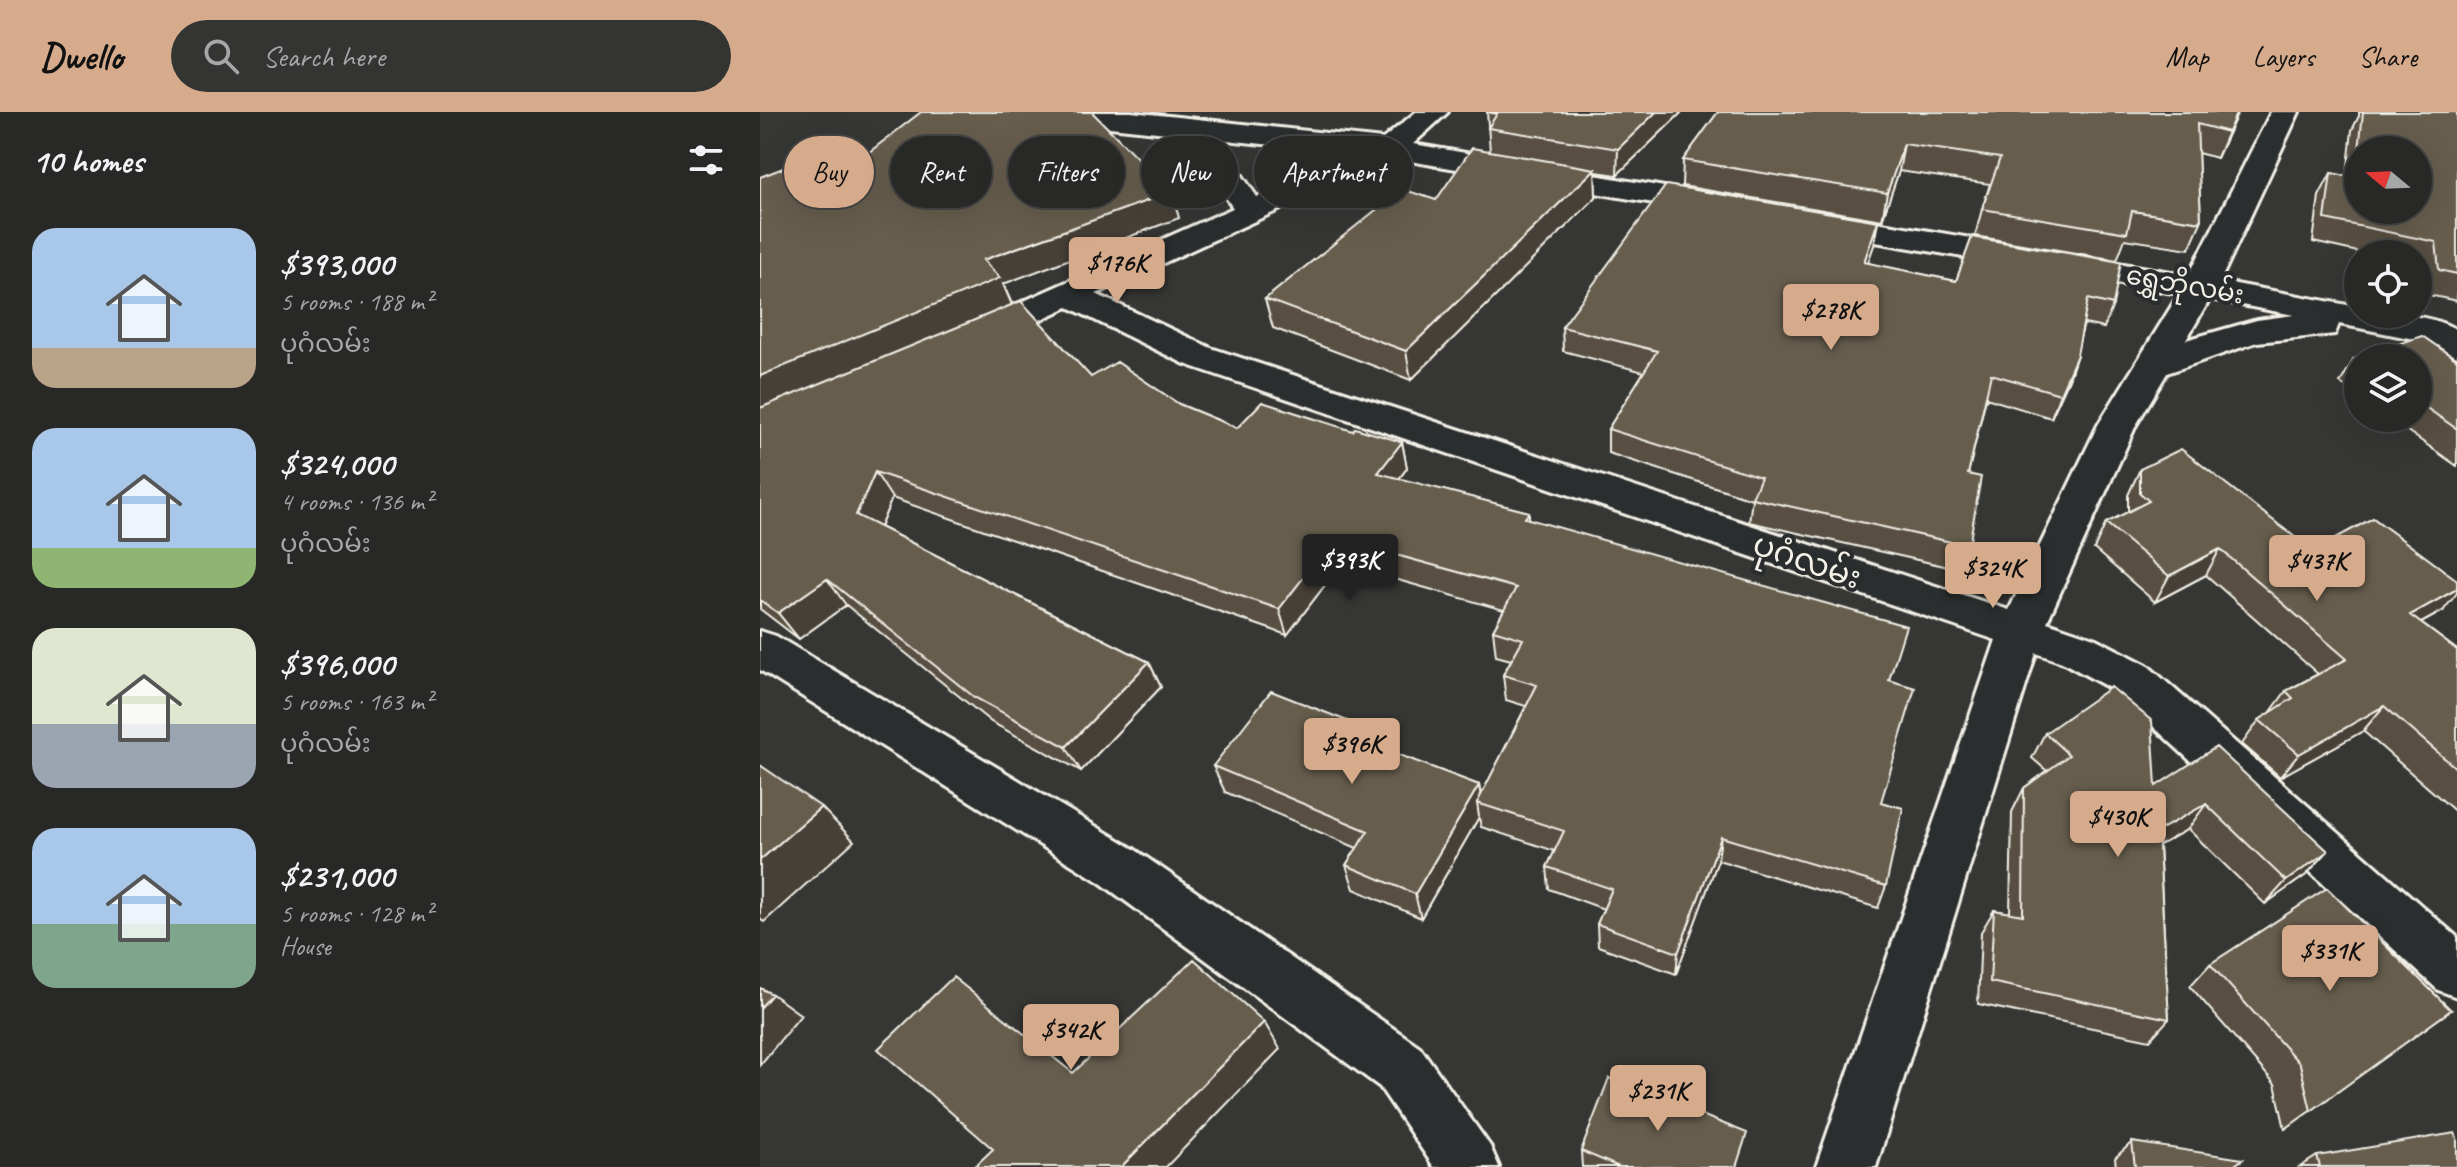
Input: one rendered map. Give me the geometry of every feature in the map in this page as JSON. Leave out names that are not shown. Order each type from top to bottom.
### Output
[{"type":"street","points":[[1053,112],[1274,136]]},
{"type":"street","points":[[1405,136],[1434,112]]},
{"type":"street","points":[[1846,1167],[2020,633],[2117,425],[2200,287],[2285,112]]},
{"type":"street","points":[[1194,127],[1252,212]]},
{"type":"street","points":[[1413,153],[1748,210]]},
{"type":"street","points":[[944,350],[1261,208]]},
{"type":"street","name":"ရွှေဘိုလမ်း","points":[[1794,218],[2200,287],[2450,337]]},
{"type":"street","name":"ပုဂံလမ်း","points":[[1071,295],[1198,356],[2078,650],[2131,678],[2457,972]]},
{"type":"street","points":[[2153,365],[2228,336],[2296,324],[2450,337]]},
{"type":"street","points":[[760,648],[1116,865],[1400,1067],[1469,1167]]},
{"type":"building","points":[[921,112],[1092,112],[1116,136],[1008,136],[1008,208],[1125,208],[1125,145],[1141,162],[1141,203],[983,260],[1000,278],[760,376],[760,177],[784,168],[784,208],[874,208],[874,148]]},
{"type":"building","points":[[1487,112],[1656,112],[1618,149],[1488,128],[1497,114]]},
{"type":"building","points":[[1718,112],[2237,112],[2228,132],[2197,124],[2201,222],[2132,211],[2127,233],[1982,209],[2000,158],[1904,144],[1887,193],[1683,160]]},
{"type":"building","points":[[2363,112],[2457,112],[2457,274],[2439,270],[2436,242],[2432,240],[2349,224],[2432,224],[2432,136],[2360,136]]},
{"type":"building","points":[[1472,148],[1595,169],[1406,351],[1265,299],[1378,208],[1413,208],[1413,193],[1436,200]]},
{"type":"building","points":[[2331,173],[2344,176],[2344,223],[2325,219]]},
{"type":"building","points":[[1666,185],[1878,221],[1864,262],[1956,281],[1972,237],[2121,262],[2113,305],[2088,299],[2077,355],[2060,394],[1991,374],[1968,474],[1981,477],[1969,546],[1752,498],[1761,477],[1608,429],[1657,351],[1562,327]]},
{"type":"building","points":[[1021,301],[1091,377],[1117,362],[1179,404],[1237,428],[1262,402],[1353,431],[1355,428],[1402,442],[1378,473],[1529,512],[1525,518],[1906,626],[1889,680],[1915,688],[1881,802],[1903,808],[1886,886],[1721,837],[1678,953],[1597,924],[1612,889],[1547,867],[1564,831],[1477,803],[1537,685],[1503,675],[1523,639],[1493,630],[1516,588],[1334,538],[1279,609],[875,472],[856,515],[1149,662],[1066,747],[974,697],[827,579],[778,613],[760,600],[760,408]]},
{"type":"building","points":[[2422,336],[2457,360],[2457,429],[2432,412],[2432,344],[2398,344]]},
{"type":"building","points":[[2181,449],[2309,548],[2321,546],[2373,518],[2457,580],[2457,589],[2410,615],[2457,650],[2457,769],[2384,706],[2299,754],[2259,720],[2293,698],[2286,691],[2347,659],[2220,549],[2169,576],[2106,523],[2149,501],[2140,493],[2140,469]]},
{"type":"building","points":[[2111,687],[2152,721],[2156,786],[2216,747],[2328,851],[2286,881],[2206,804],[2158,831],[2169,1019],[1990,982],[1994,910],[2023,915],[2024,788],[2069,755],[2045,733]]},
{"type":"building","points":[[1271,691],[1365,728],[1357,739],[1479,785],[1415,894],[1346,865],[1368,831],[1213,766]]},
{"type":"building","points":[[760,765],[821,807],[760,860]]},
{"type":"building","points":[[2327,888],[2451,1010],[2311,1111],[2300,1064],[2210,964]]},
{"type":"building","points":[[1194,959],[1264,1022],[1121,1167],[974,1167],[993,1149],[878,1049],[953,977],[1073,1073]]},
{"type":"building","points":[[760,988],[772,994],[760,1008]]},
{"type":"building","points":[[1609,1078],[1747,1133],[1736,1167],[1619,1167],[1581,1151]]},
{"type":"building","points":[[2455,1133],[2457,1167],[2320,1167],[2317,1156]]},
{"type":"building","points":[[2132,1142],[2243,1159],[2232,1167],[2135,1167]]}]
